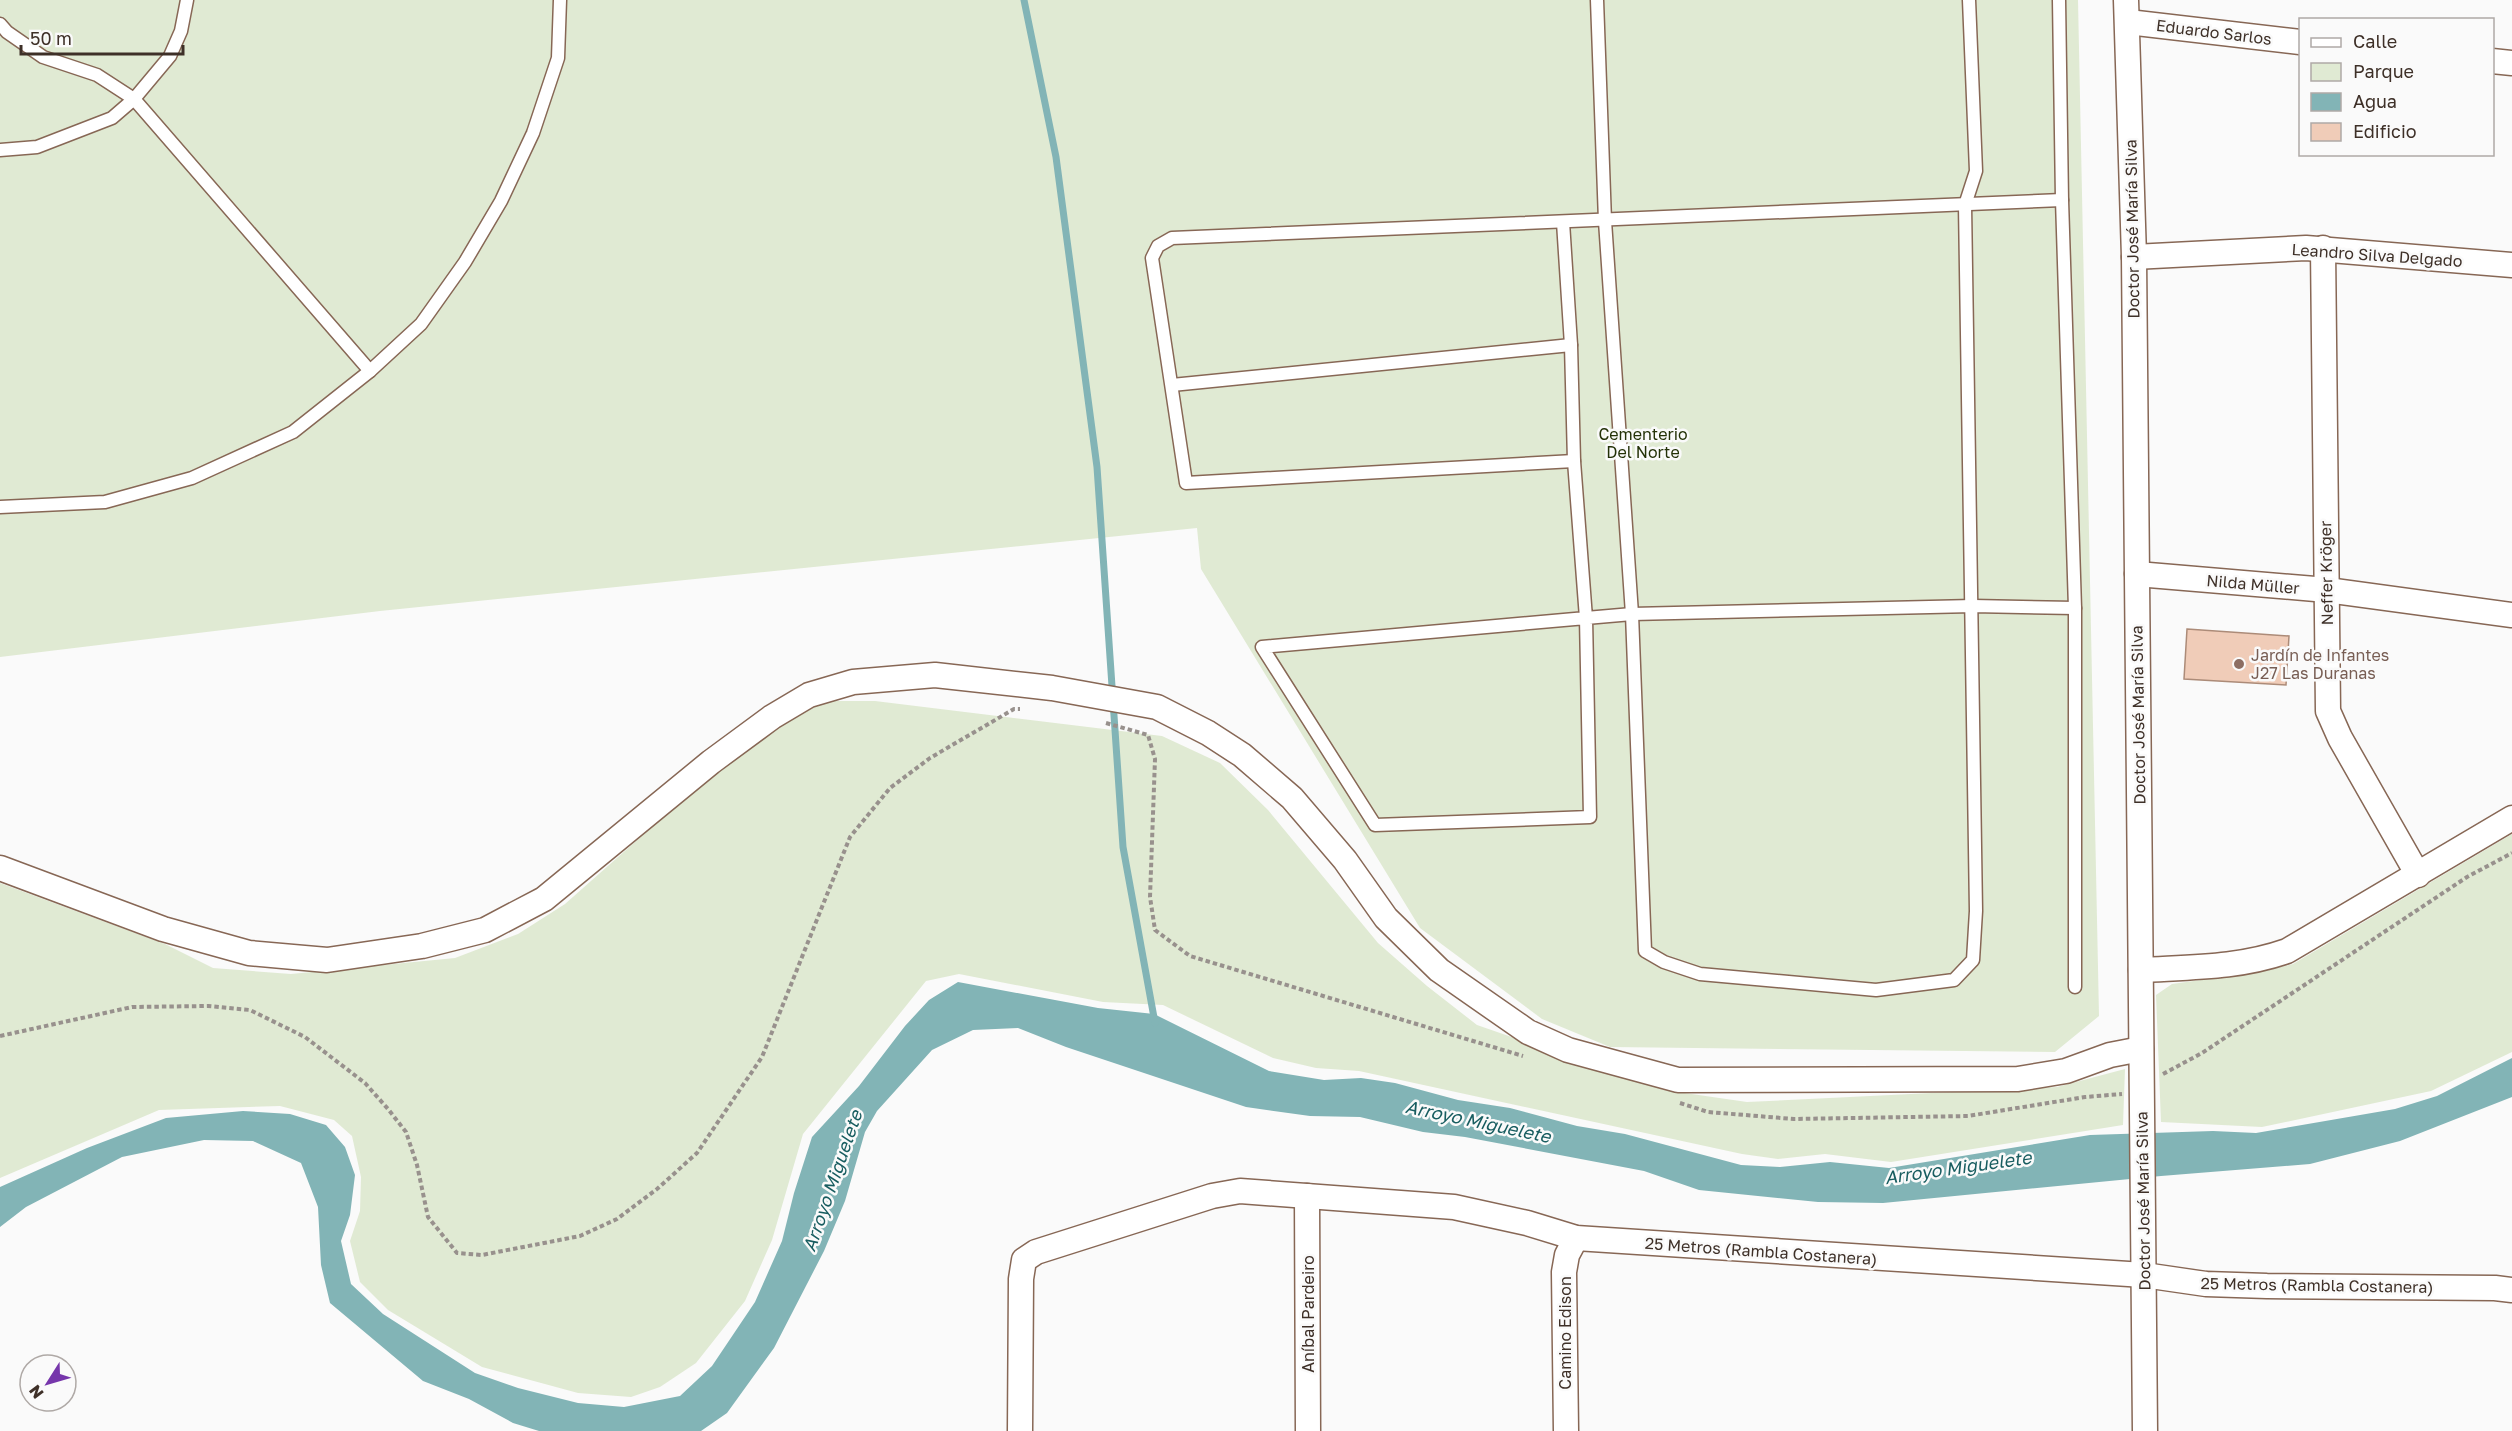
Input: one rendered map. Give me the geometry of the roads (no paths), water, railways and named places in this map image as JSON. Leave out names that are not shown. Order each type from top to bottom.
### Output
[{"type":"street","name":"Eduardo Sarlos","points":[[2127,11],[2299,42]]},
{"type":"street","name":"Doctor José María Silva","points":[[2127,11],[2134,257],[2145,1431]]},
{"type":"street","points":[[2494,61],[2512,63]]},
{"type":"street","name":"Leandro Silva Delgado","points":[[2134,257],[2323,248],[2512,265]]},
{"type":"street","name":"Neffer Kröger","points":[[2323,248],[2328,711],[2340,738],[2418,875]]},
{"type":"street","name":"Nilda Müller","points":[[2137,574],[2327,590],[2512,615]]},
{"type":"street","points":[[0,868],[163,929],[249,953],[327,960],[422,946],[485,930],[544,899],[711,762],[772,717],[809,695],[853,682],[935,675],[1052,688],[1157,706],[1209,733],[1242,755],[1292,798],[1344,860],[1386,918],[1438,970],[1528,1032],[1568,1050],[1678,1080],[2018,1079],[2067,1071],[2110,1055],[2141,1049]]},
{"type":"street","points":[[2141,970],[2230,965],[2259,961],[2287,951],[2512,818]]},
{"type":"street","name":"25 Metros (Rambla Costanera)","points":[[1020,1431],[1021,1280],[1024,1260],[1036,1252],[1212,1196],[1240,1191],[1454,1207],[1527,1223],[1576,1238],[2144,1275],[2226,1285],[2512,1290]]},
{"type":"street","name":"Aníbal Pardeiro","points":[[1307,1196],[1308,1431]]},
{"type":"street","name":"Camino Edison","points":[[1566,1431],[1564,1272],[1567,1255],[1576,1238]]},
{"type":"lane","points":[[0,150],[37,147],[81,132],[112,118],[134,99],[170,56],[181,31],[187,0]]},
{"type":"lane","points":[[0,507],[105,502],[192,478],[293,432],[370,371],[421,324],[465,262],[501,201],[533,134],[558,58],[560,0]]},
{"type":"lane","points":[[1597,0],[1605,221],[1632,614],[1645,951],[1664,962],[1700,974],[1876,990],[1954,980],[1973,960],[1976,911],[1973,606],[1965,206],[1976,171],[1970,0]]},
{"type":"lane","points":[[2059,0],[2062,200],[2075,608],[2075,987]]},
{"type":"lane","points":[[0,24],[7,32],[43,57],[97,75],[134,99],[370,371]]},
{"type":"lane","points":[[1574,461],[1186,483],[1152,258],[1158,246],[1172,238],[1965,206],[2062,200]]},
{"type":"lane","points":[[1563,222],[1571,345],[1574,461],[1586,618],[1590,817],[1375,825],[1262,647],[1297,644],[1586,618],[1632,614],[1973,606],[2075,608]]},
{"type":"lane","points":[[1172,385],[1571,345]]},
{"type":"water","name":"Arroyo Miguelete","points":[[958,982],[1098,1008],[1154,1014],[1269,1071],[1324,1080],[1361,1078],[1395,1083],[1458,1100],[1510,1108],[1577,1126],[1625,1134],[1741,1165],[1780,1167],[1830,1162],[1889,1168],[2090,1135],[2213,1131],[2256,1133],[2395,1109],[2437,1096],[2512,1058],[2512,1097],[2400,1141],[2310,1164],[1883,1203],[1818,1202],[1699,1190],[1644,1171],[1465,1137],[1423,1132],[1360,1117],[1310,1116],[1246,1107],[1066,1047],[1018,1028],[973,1030],[932,1050],[877,1111],[865,1132],[845,1201],[824,1251],[774,1348],[727,1413],[701,1431],[539,1431],[513,1423],[469,1399],[423,1381],[330,1303],[321,1265],[318,1207],[301,1163],[253,1141],[204,1140],[122,1157],[26,1207],[0,1227],[0,1187],[87,1148],[166,1118],[243,1111],[290,1114],[326,1125],[345,1147],[355,1175],[350,1215],[341,1241],[351,1284],[383,1314],[475,1373],[518,1388],[578,1403],[624,1407],[680,1396],[712,1366],[755,1302],[782,1241],[812,1137],[859,1086],[905,1026],[929,1000]]},
{"type":"waterway","points":[[1024,0],[1056,157],[1097,467],[1123,847],[1155,1023]]},
{"type":"place","name":"Jardín de Infantes J27 Las Duranas","points":[[2239,664]]},
{"type":"park label","name":"Cementerio Del Norte","points":[[1643,443]]}]
